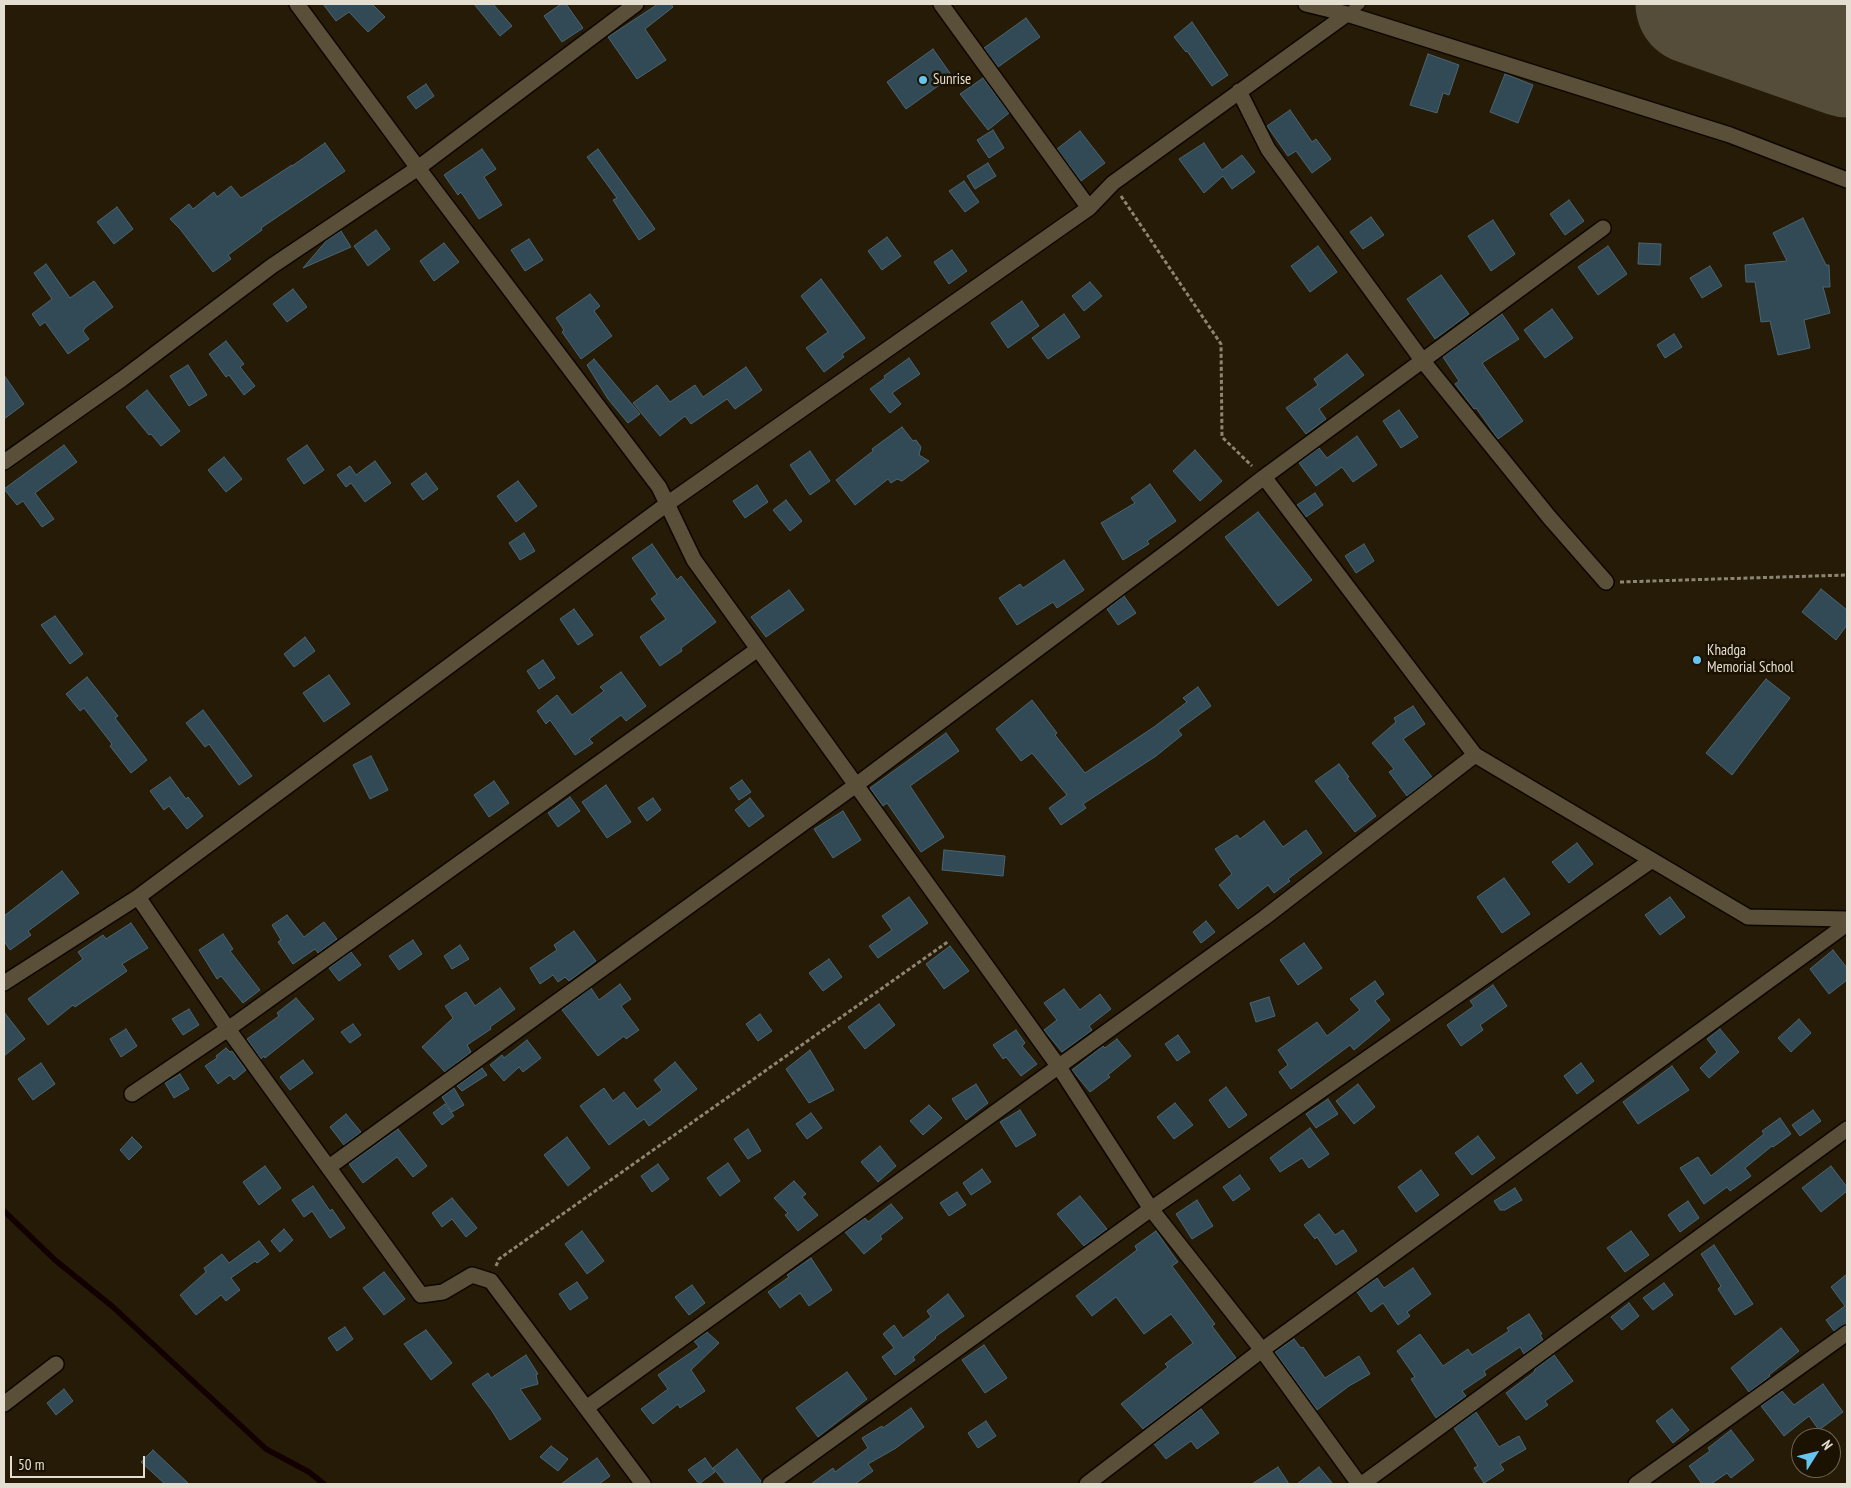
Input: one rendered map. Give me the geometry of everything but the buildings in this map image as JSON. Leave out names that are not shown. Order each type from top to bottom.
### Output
[{"type":"street","points":[[296,4],[659,487],[694,560],[1059,1067],[1151,1209],[1262,1350],[1360,1484],[1847,1129]]},
{"type":"street","points":[[4,462],[122,378],[272,266],[418,168],[636,4]]},
{"type":"street","points":[[941,4],[1089,208]]},
{"type":"street","points":[[1306,4],[1346,14],[1730,135],[1847,180]]},
{"type":"street","points":[[4,983],[138,896],[667,504],[1089,208],[1113,182],[1346,14]]},
{"type":"street","points":[[1239,91],[1268,148],[1422,360],[1549,517],[1606,582]]},
{"type":"street","points":[[329,1167],[856,785],[1178,544],[1264,477],[1603,228]]},
{"type":"street","points":[[1264,477],[1475,755],[1748,917],[1847,919]]},
{"type":"street","points":[[132,1094],[228,1029],[758,649]]},
{"type":"street","points":[[586,1408],[1264,918],[1475,755]]},
{"type":"street","points":[[770,1484],[1151,1209],[1652,860]]},
{"type":"street","points":[[138,896],[228,1029],[421,1295],[443,1292],[472,1275],[491,1281],[643,1484]]},
{"type":"street","points":[[1087,1484],[1262,1350],[1847,924]]},
{"type":"street","points":[[1636,1484],[1847,1333]]},
{"type":"street","points":[[4,1404],[56,1364]]},
{"type":"lane","points":[[1346,14],[1360,4]]},
{"type":"path","points":[[1113,182],[1220,344],[1222,438],[1264,477]]},
{"type":"path","points":[[1606,582],[1847,575]]},
{"type":"path","points":[[491,1281],[499,1259],[962,932]]},
{"type":"waterway","points":[[4,1211],[55,1260],[113,1307],[266,1449],[309,1472],[324,1484]]},
{"type":"runway","points":[[1696,4],[1847,57]]},
{"type":"place","name":"Sunrise","points":[[923,80]]},
{"type":"place","name":"Khadga Memorial School","points":[[1697,660]]}]
